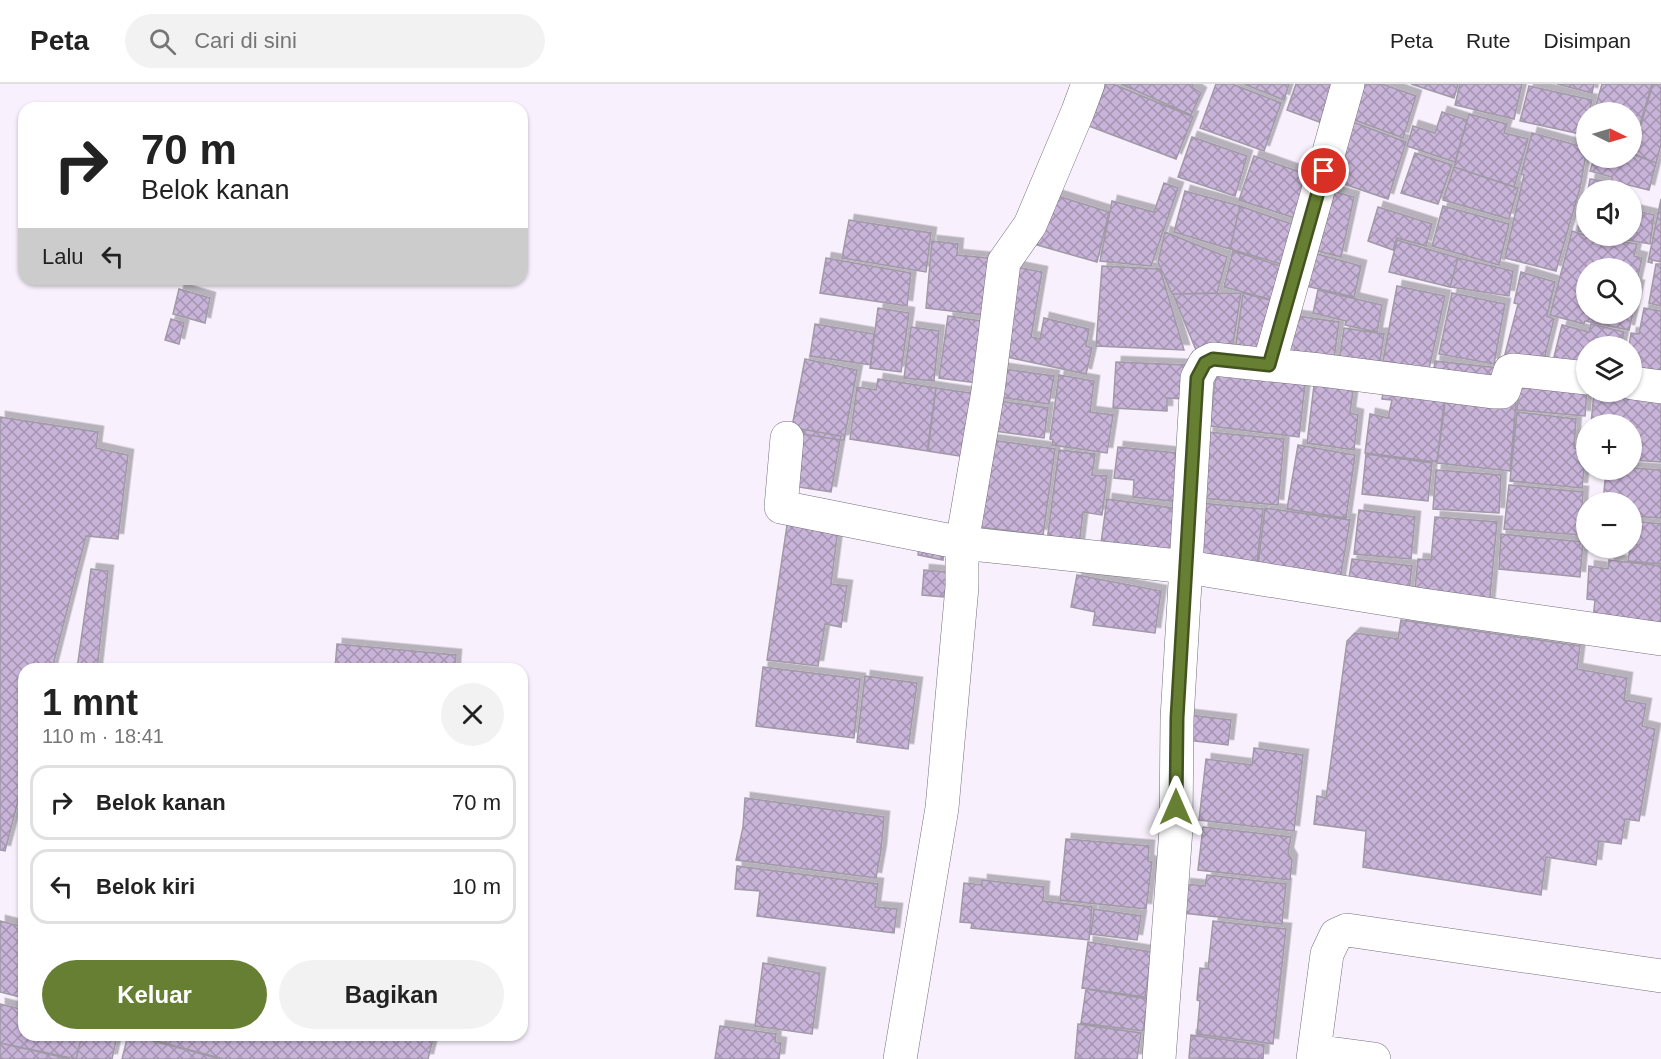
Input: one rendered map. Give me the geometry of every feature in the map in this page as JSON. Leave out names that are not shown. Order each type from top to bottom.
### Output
[{"type":"street","points":[[900,1059],[942,808],[962,587],[962,543],[988,392],[1004,262],[1030,225],[1088,84]]},
{"type":"street","points":[[1269,365],[1348,84]]},
{"type":"street","points":[[1159,1059],[1176,829],[1177,718],[1197,378],[1205,363],[1213,359],[1493,392],[1504,390],[1509,372],[1513,370],[1576,377]]},
{"type":"street","points":[[1642,384],[1661,387]]},
{"type":"street","points":[[787,438],[781,507],[962,543],[1187,567],[1423,605],[1661,639]]},
{"type":"street","points":[[1374,1059],[1314,1055],[1327,954],[1336,935],[1347,930],[1660,972]]},
{"type":"building","points":[[1106,84],[1113,84],[1193,117],[1176,159],[1089,126]]},
{"type":"building","points":[[1121,84],[1193,84],[1192,87],[1201,93],[1191,115]]},
{"type":"building","points":[[1216,84],[1232,84],[1281,103],[1264,151],[1200,128]]},
{"type":"building","points":[[1244,84],[1289,84],[1284,100]]},
{"type":"building","points":[[1296,84],[1343,84],[1330,126],[1287,110]]},
{"type":"building","points":[[1360,84],[1382,84],[1416,96],[1403,138],[1349,118]]},
{"type":"building","points":[[1411,84],[1458,84],[1454,98]]},
{"type":"building","points":[[1460,84],[1522,84],[1514,119],[1455,105]]},
{"type":"building","points":[[1557,84],[1594,84],[1592,93]]},
{"type":"building","points":[[1602,84],[1652,84],[1642,118],[1642,102],[1597,102]]},
{"type":"building","points":[[1653,84],[1661,84],[1661,144],[1656,163],[1642,158],[1642,121]]},
{"type":"building","points":[[1529,86],[1592,100],[1592,102],[1576,102],[1576,133],[1520,121]]},
{"type":"building","points":[[1442,112],[1467,120],[1455,162],[1407,146],[1413,126],[1435,133]]},
{"type":"building","points":[[1469,114],[1507,124],[1504,133],[1528,139],[1514,187],[1454,167]]},
{"type":"building","points":[[1350,121],[1406,142],[1388,199],[1326,178]]},
{"type":"building","points":[[1532,133],[1576,145],[1576,168],[1584,168],[1581,180],[1576,180],[1576,202],[1556,271],[1505,258],[1524,175],[1521,174]]},
{"type":"building","points":[[1192,137],[1247,156],[1235,196],[1178,177]]},
{"type":"building","points":[[1415,153],[1452,165],[1438,204],[1401,193]]},
{"type":"building","points":[[1254,156],[1314,177],[1301,220],[1239,200]]},
{"type":"building","points":[[1642,157],[1656,163],[1649,190],[1642,188],[1642,180],[1612,180],[1612,177],[1590,171],[1591,168],[1642,168]]},
{"type":"building","points":[[1454,167],[1518,188],[1509,219],[1443,200]]},
{"type":"building","points":[[1164,183],[1178,188],[1151,266],[1100,261],[1112,201],[1154,212]]},
{"type":"building","points":[[1321,188],[1354,197],[1341,257],[1306,248]]},
{"type":"building","points":[[1185,191],[1240,206],[1230,249],[1174,232]]},
{"type":"building","points":[[1051,194],[1109,212],[1097,262],[1037,245]]},
{"type":"building","points":[[1661,199],[1661,262],[1652,260],[1652,263],[1648,262]]},
{"type":"building","points":[[1240,206],[1300,227],[1288,266],[1230,249]]},
{"type":"building","points":[[1443,206],[1509,224],[1499,265],[1432,246]]},
{"type":"building","points":[[1378,207],[1432,224],[1426,246],[1397,238],[1393,250],[1368,241]]},
{"type":"building","points":[[1642,212],[1654,215],[1650,244],[1642,243]]},
{"type":"building","points":[[849,220],[931,233],[926,272],[842,258]]},
{"type":"building","points":[[1572,231],[1576,232],[1576,246],[1636,246],[1634,256],[1642,258],[1576,258],[1576,322],[1550,315]]},
{"type":"building","points":[[1165,232],[1227,257],[1217,293],[1172,294],[1158,262]]},
{"type":"building","points":[[1397,240],[1458,258],[1450,287],[1389,272]]},
{"type":"building","points":[[932,241],[958,244],[957,255],[998,259],[993,316],[926,308]]},
{"type":"building","points":[[1233,251],[1287,268],[1277,301],[1224,287]]},
{"type":"building","points":[[1306,251],[1361,266],[1354,297],[1297,284]]},
{"type":"building","points":[[826,258],[911,273],[907,306],[820,293]]},
{"type":"building","points":[[1458,258],[1513,271],[1509,296],[1450,287]]},
{"type":"building","points":[[1656,264],[1661,264],[1661,306],[1649,303]]},
{"type":"building","points":[[1102,266],[1160,269],[1184,350],[1096,346]]},
{"type":"building","points":[[1016,267],[1042,272],[1031,337],[1040,339],[1044,318],[1089,329],[1086,346],[1092,348],[1086,374],[1002,356]]},
{"type":"building","points":[[1521,272],[1555,282],[1547,316],[1554,319],[1542,368],[1504,358],[1518,304],[1514,303]]},
{"type":"building","points":[[1397,286],[1445,296],[1429,369],[1383,361]]},
{"type":"building","points":[[179,289],[210,298],[205,323],[173,314]]},
{"type":"building","points":[[1318,290],[1382,305],[1377,332],[1345,325],[1346,321],[1313,313]]},
{"type":"building","points":[[1241,293],[1232,350],[1196,350],[1173,294]]},
{"type":"building","points":[[1243,293],[1277,302],[1262,353],[1235,351]]},
{"type":"building","points":[[1452,293],[1505,304],[1494,364],[1439,354]]},
{"type":"building","points":[[878,308],[909,313],[901,372],[870,368]]},
{"type":"building","points":[[1644,308],[1661,311],[1661,383],[1642,379],[1642,336],[1631,336],[1631,333],[1639,334]]},
{"type":"building","points":[[1290,315],[1339,322],[1333,366],[1284,359]]},
{"type":"building","points":[[948,316],[994,323],[985,384],[939,378]]},
{"type":"building","points":[[171,319],[184,323],[179,344],[165,340]]},
{"type":"building","points":[[815,324],[874,334],[871,365],[810,356]]},
{"type":"building","points":[[1591,324],[1624,332],[1623,336],[1576,336],[1576,370],[1552,365],[1562,325],[1589,332]]},
{"type":"building","points":[[1600,324],[1630,324],[1629,330]]},
{"type":"building","points":[[911,327],[939,331],[934,381],[904,378]]},
{"type":"building","points":[[1344,328],[1384,334],[1378,373],[1338,367]]},
{"type":"building","points":[[805,359],[857,370],[844,440],[840,440],[841,436],[796,428],[791,432]]},
{"type":"building","points":[[1435,361],[1499,368],[1497,385],[1433,377]]},
{"type":"building","points":[[1116,362],[1187,365],[1184,399],[1167,398],[1167,411],[1113,408]]},
{"type":"building","points":[[1217,365],[1306,376],[1299,437],[1210,426]]},
{"type":"building","points":[[997,368],[1054,376],[1049,404],[992,396]]},
{"type":"building","points":[[1059,375],[1094,381],[1090,412],[1113,415],[1107,453],[1052,445],[1053,440],[1050,439]]},
{"type":"building","points":[[1315,377],[1354,383],[1350,413],[1358,415],[1354,450],[1307,443]]},
{"type":"building","points":[[878,379],[936,388],[927,451],[850,439],[857,387],[876,390]]},
{"type":"building","points":[[1540,383],[1576,387],[1576,402],[1586,402],[1585,414],[1517,410],[1519,390]]},
{"type":"building","points":[[1384,386],[1445,395],[1437,462],[1365,453],[1370,414],[1388,418],[1392,400],[1382,399]]},
{"type":"building","points":[[936,388],[983,395],[972,458],[928,451]]},
{"type":"building","points":[[1642,393],[1661,395],[1661,462],[1642,461],[1642,414],[1592,414],[1593,402],[1642,402]]},
{"type":"building","points":[[1446,396],[1516,403],[1510,471],[1437,463]]},
{"type":"building","points":[[991,400],[1048,408],[1044,438],[987,430]]},
{"type":"building","points":[[1517,412],[1576,419],[1574,448],[1576,448],[1576,480],[1583,480],[1582,488],[1510,481]]},
{"type":"building","points":[[0,417],[98,432],[96,448],[128,455],[118,539],[86,536],[54,663],[18,663],[18,801],[5,851],[0,850]]},
{"type":"building","points":[[796,428],[841,436],[840,440],[796,433]]},
{"type":"building","points":[[1208,432],[1284,439],[1278,505],[1202,498]]},
{"type":"building","points":[[796,433],[840,440],[831,492],[785,485]]},
{"type":"building","points":[[983,439],[1055,449],[1043,535],[971,526]]},
{"type":"building","points":[[1298,445],[1355,455],[1346,518],[1287,509]]},
{"type":"building","points":[[1118,447],[1186,454],[1181,502],[1133,497],[1134,480],[1114,478]]},
{"type":"building","points":[[1059,450],[1095,454],[1092,475],[1107,476],[1102,515],[1083,512],[1079,545],[1047,541]]},
{"type":"building","points":[[1366,454],[1432,463],[1428,501],[1362,494]]},
{"type":"building","points":[[1642,469],[1661,470],[1661,518],[1642,517],[1642,492],[1604,492],[1605,480],[1642,480]]},
{"type":"building","points":[[1436,470],[1501,475],[1499,513],[1433,509]]},
{"type":"building","points":[[1509,485],[1583,492],[1576,492],[1576,535],[1504,529]]},
{"type":"building","points":[[1107,499],[1181,509],[1175,553],[1101,543]]},
{"type":"building","points":[[1200,503],[1263,509],[1257,562],[1195,557]]},
{"type":"building","points":[[1265,508],[1350,520],[1339,586],[1257,574]]},
{"type":"building","points":[[1359,510],[1415,517],[1411,559],[1354,554]]},
{"type":"building","points":[[789,512],[839,521],[831,584],[847,586],[841,627],[825,624],[818,666],[767,660]]},
{"type":"building","points":[[1435,517],[1497,522],[1489,607],[1414,599],[1418,559],[1431,560]]},
{"type":"building","points":[[1642,522],[1661,524],[1661,564],[1628,561],[1628,558],[1642,558]]},
{"type":"building","points":[[1501,534],[1576,541],[1576,558],[1582,558],[1580,577],[1499,569]]},
{"type":"building","points":[[920,541],[945,546],[943,560],[918,555]]},
{"type":"building","points":[[1352,559],[1412,566],[1408,598],[1347,590]]},
{"type":"building","points":[[1609,560],[1661,566],[1661,627],[1593,619],[1595,600],[1587,599],[1589,566],[1608,569]]},
{"type":"building","points":[[91,569],[108,571],[98,663],[78,663]]},
{"type":"building","points":[[924,570],[957,573],[955,598],[922,595]]},
{"type":"building","points":[[1077,575],[1161,591],[1155,633],[1093,625],[1095,612],[1071,607]]},
{"type":"building","points":[[1401,620],[1580,646],[1577,669],[1627,678],[1624,700],[1646,704],[1642,726],[1655,729],[1639,821],[1625,819],[1621,844],[1599,841],[1596,865],[1546,857],[1541,895],[1363,867],[1366,831],[1314,824],[1317,796],[1326,798],[1347,641],[1355,633],[1398,639]]},
{"type":"building","points":[[337,644],[456,655],[455,663],[335,663]]},
{"type":"building","points":[[763,667],[860,679],[854,738],[756,726]]},
{"type":"building","points":[[865,676],[917,683],[908,749],[857,742]]},
{"type":"building","points":[[1189,715],[1231,720],[1228,745],[1187,740]]},
{"type":"building","points":[[1254,748],[1303,755],[1294,831],[1199,820],[1206,759],[1252,765]]},
{"type":"building","points":[[745,798],[884,817],[876,878],[736,860],[743,827]]},
{"type":"building","points":[[1203,827],[1291,837],[1288,853],[1292,860],[1290,880],[1198,870]]},
{"type":"building","points":[[1066,839],[1149,846],[1148,861],[1152,862],[1146,909],[1060,900]]},
{"type":"building","points":[[737,866],[878,884],[875,907],[897,909],[894,933],[757,916],[760,891],[735,889]]},
{"type":"building","points":[[1207,875],[1286,884],[1282,924],[1183,913],[1185,884],[1205,886]]},
{"type":"building","points":[[982,880],[1044,887],[1043,901],[1092,907],[1089,940],[971,928],[972,923],[960,922],[964,883],[982,885]]},
{"type":"building","points":[[1094,909],[1141,916],[1137,940],[1091,934]]},
{"type":"building","points":[[0,921],[18,926],[18,996],[0,992]]},
{"type":"building","points":[[1213,921],[1286,929],[1273,1044],[1197,1034],[1200,968],[1208,969]]},
{"type":"building","points":[[1088,942],[1152,952],[1145,997],[1082,988]]},
{"type":"building","points":[[763,963],[820,973],[812,1034],[755,1026]]},
{"type":"building","points":[[1086,989],[1148,999],[1143,1031],[1081,1023]]},
{"type":"building","points":[[0,1004],[18,1008],[18,1041],[80,1041],[76,1059],[0,1043]]},
{"type":"building","points":[[1078,1024],[1141,1033],[1137,1059],[1075,1059]]},
{"type":"building","points":[[720,1026],[776,1034],[775,1042],[781,1043],[779,1059],[715,1059]]},
{"type":"building","points":[[1191,1035],[1264,1045],[1263,1059],[1189,1058]]},
{"type":"building","points":[[80,1041],[116,1041],[112,1059],[76,1059]]},
{"type":"building","points":[[126,1041],[153,1041],[220,1059],[122,1059]]},
{"type":"building","points":[[156,1041],[432,1041],[428,1059],[224,1059]]},
{"type":"building","points":[[0,1043],[70,1059],[0,1059]]},
{"type":"route","points":[[1176,807],[1177,718],[1197,378],[1205,363],[1213,359],[1269,365],[1324,171]]}]
